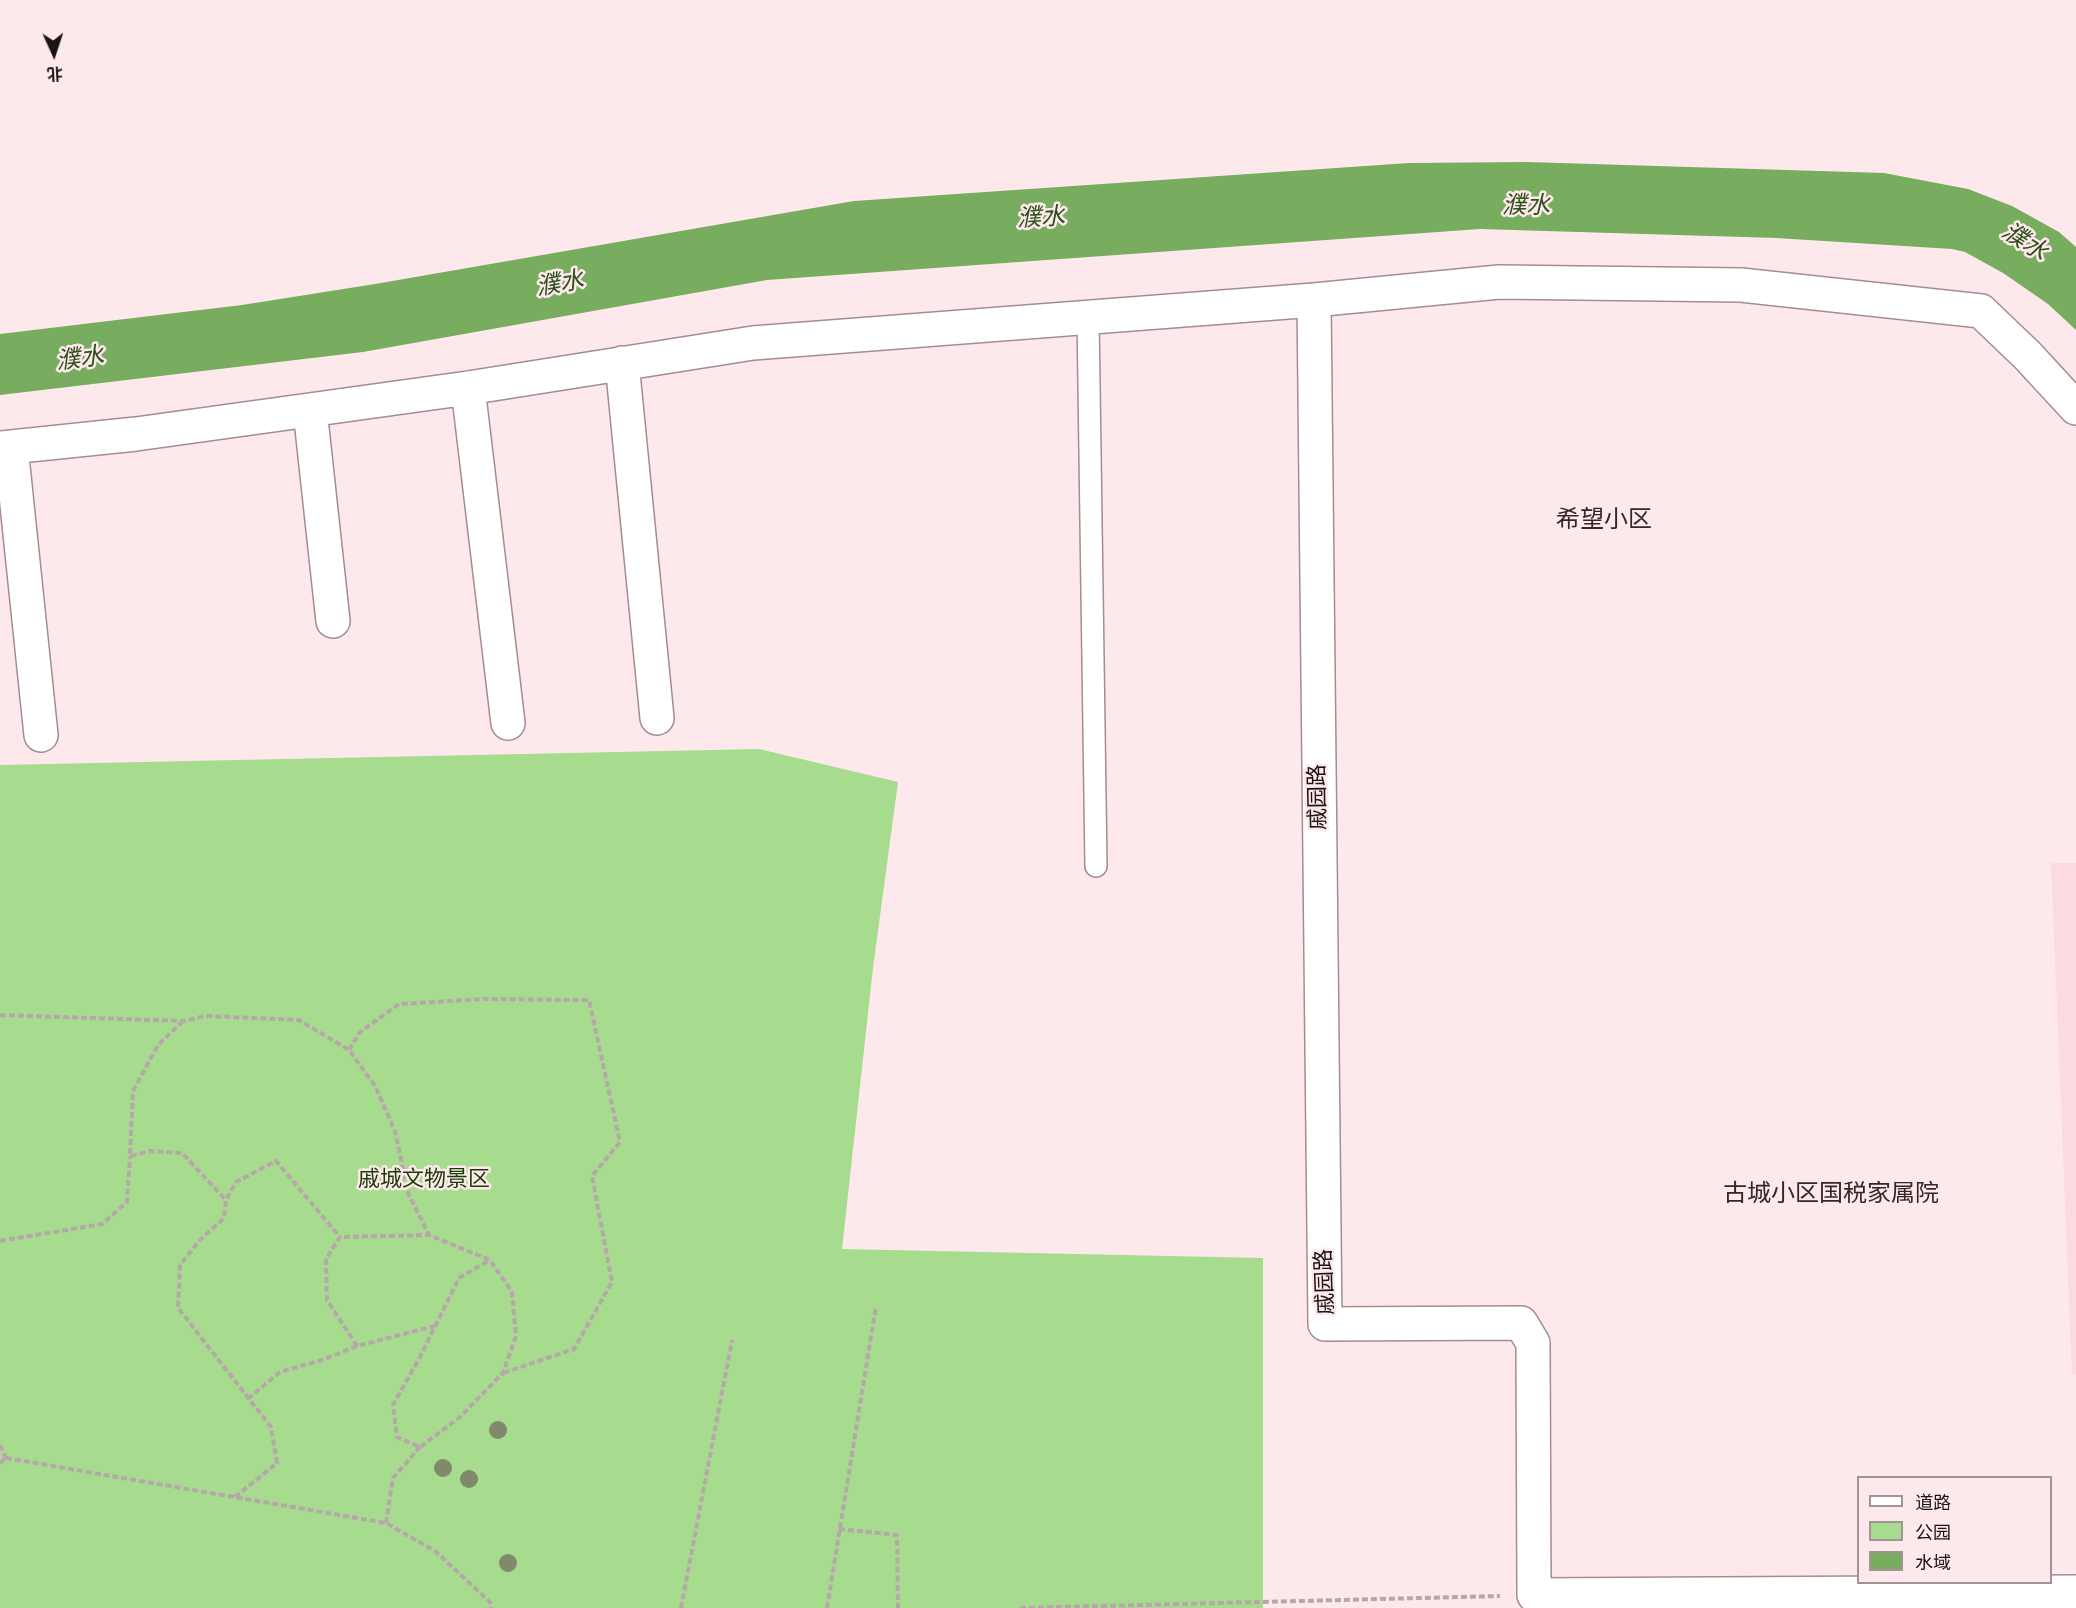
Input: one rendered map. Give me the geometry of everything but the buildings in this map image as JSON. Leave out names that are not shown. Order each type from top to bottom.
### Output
[{"type":"street","points":[[41,735],[6,448],[136,435],[468,388],[753,343],[1314,300],[1499,282],[1741,285],[1981,311],[2028,356],[2076,408]]},
{"type":"street","name":"戚园路","points":[[1314,300],[1325,1324],[1521,1323],[1533,1342],[1534,1601]]},
{"type":"street","points":[[622,363],[657,718]]},
{"type":"street","points":[[468,388],[508,723]]},
{"type":"street","points":[[310,410],[333,621]]},
{"type":"street","points":[[1534,1601],[2076,1592]]},
{"type":"lane","points":[[1088,316],[1096,866]]},
{"type":"path","points":[[349,1050],[360,1032],[399,1004],[484,999],[589,1000],[620,1142],[592,1176],[612,1282],[574,1349],[503,1373]]},
{"type":"path","points":[[0,1015],[183,1021],[205,1016],[299,1020],[349,1050],[375,1086],[395,1131],[408,1193],[429,1235]]},
{"type":"path","points":[[0,1241],[102,1224],[127,1202],[133,1091],[158,1045],[183,1021]]},
{"type":"path","points":[[130,1156],[150,1151],[182,1153],[226,1200]]},
{"type":"path","points":[[235,1497],[277,1462],[271,1427],[178,1308],[180,1265],[200,1240],[224,1218],[226,1200],[236,1182],[276,1161],[340,1237]]},
{"type":"path","points":[[340,1237],[429,1235],[490,1260],[512,1292],[516,1336],[503,1373],[459,1418],[420,1447],[393,1478],[386,1524]]},
{"type":"path","points":[[340,1237],[326,1259],[327,1300],[357,1346]]},
{"type":"path","points":[[420,1447],[397,1437],[393,1405],[459,1278],[490,1260]]},
{"type":"path","points":[[827,1608],[876,1306]]},
{"type":"path","points":[[248,1399],[280,1372],[322,1360],[357,1346],[435,1326]]},
{"type":"path","points":[[681,1608],[732,1340]]},
{"type":"path","points":[[0,1445],[6,1458]]},
{"type":"path","points":[[0,1463],[6,1458],[386,1524],[435,1551],[490,1602],[491,1608]]},
{"type":"path","points":[[839,1529],[897,1535],[898,1608]]},
{"type":"path","points":[[1020,1608],[1534,1601]]},
{"type":"shaded area","points":[[2051,863],[2076,863],[2076,1374],[2072,1374]]},
{"type":"green space","name":"戚城文物景区","points":[[759,749],[898,782],[873,968],[842,1249],[1263,1258],[1263,1608],[0,1608],[0,765]]},
{"type":"water","name":"濮水","points":[[1528,162],[1884,173],[1968,189],[2012,206],[2059,232],[2076,247],[2076,330],[2048,304],[2003,273],[1965,252],[1952,249],[1776,238],[1480,229],[767,280],[363,352],[0,395],[0,334],[242,305],[854,201],[1409,163]]},
{"type":"district","name":"希望小区","points":[[1604,521]]},
{"type":"district","name":"古城小区国税家属院","points":[[1831,1195]]}]
